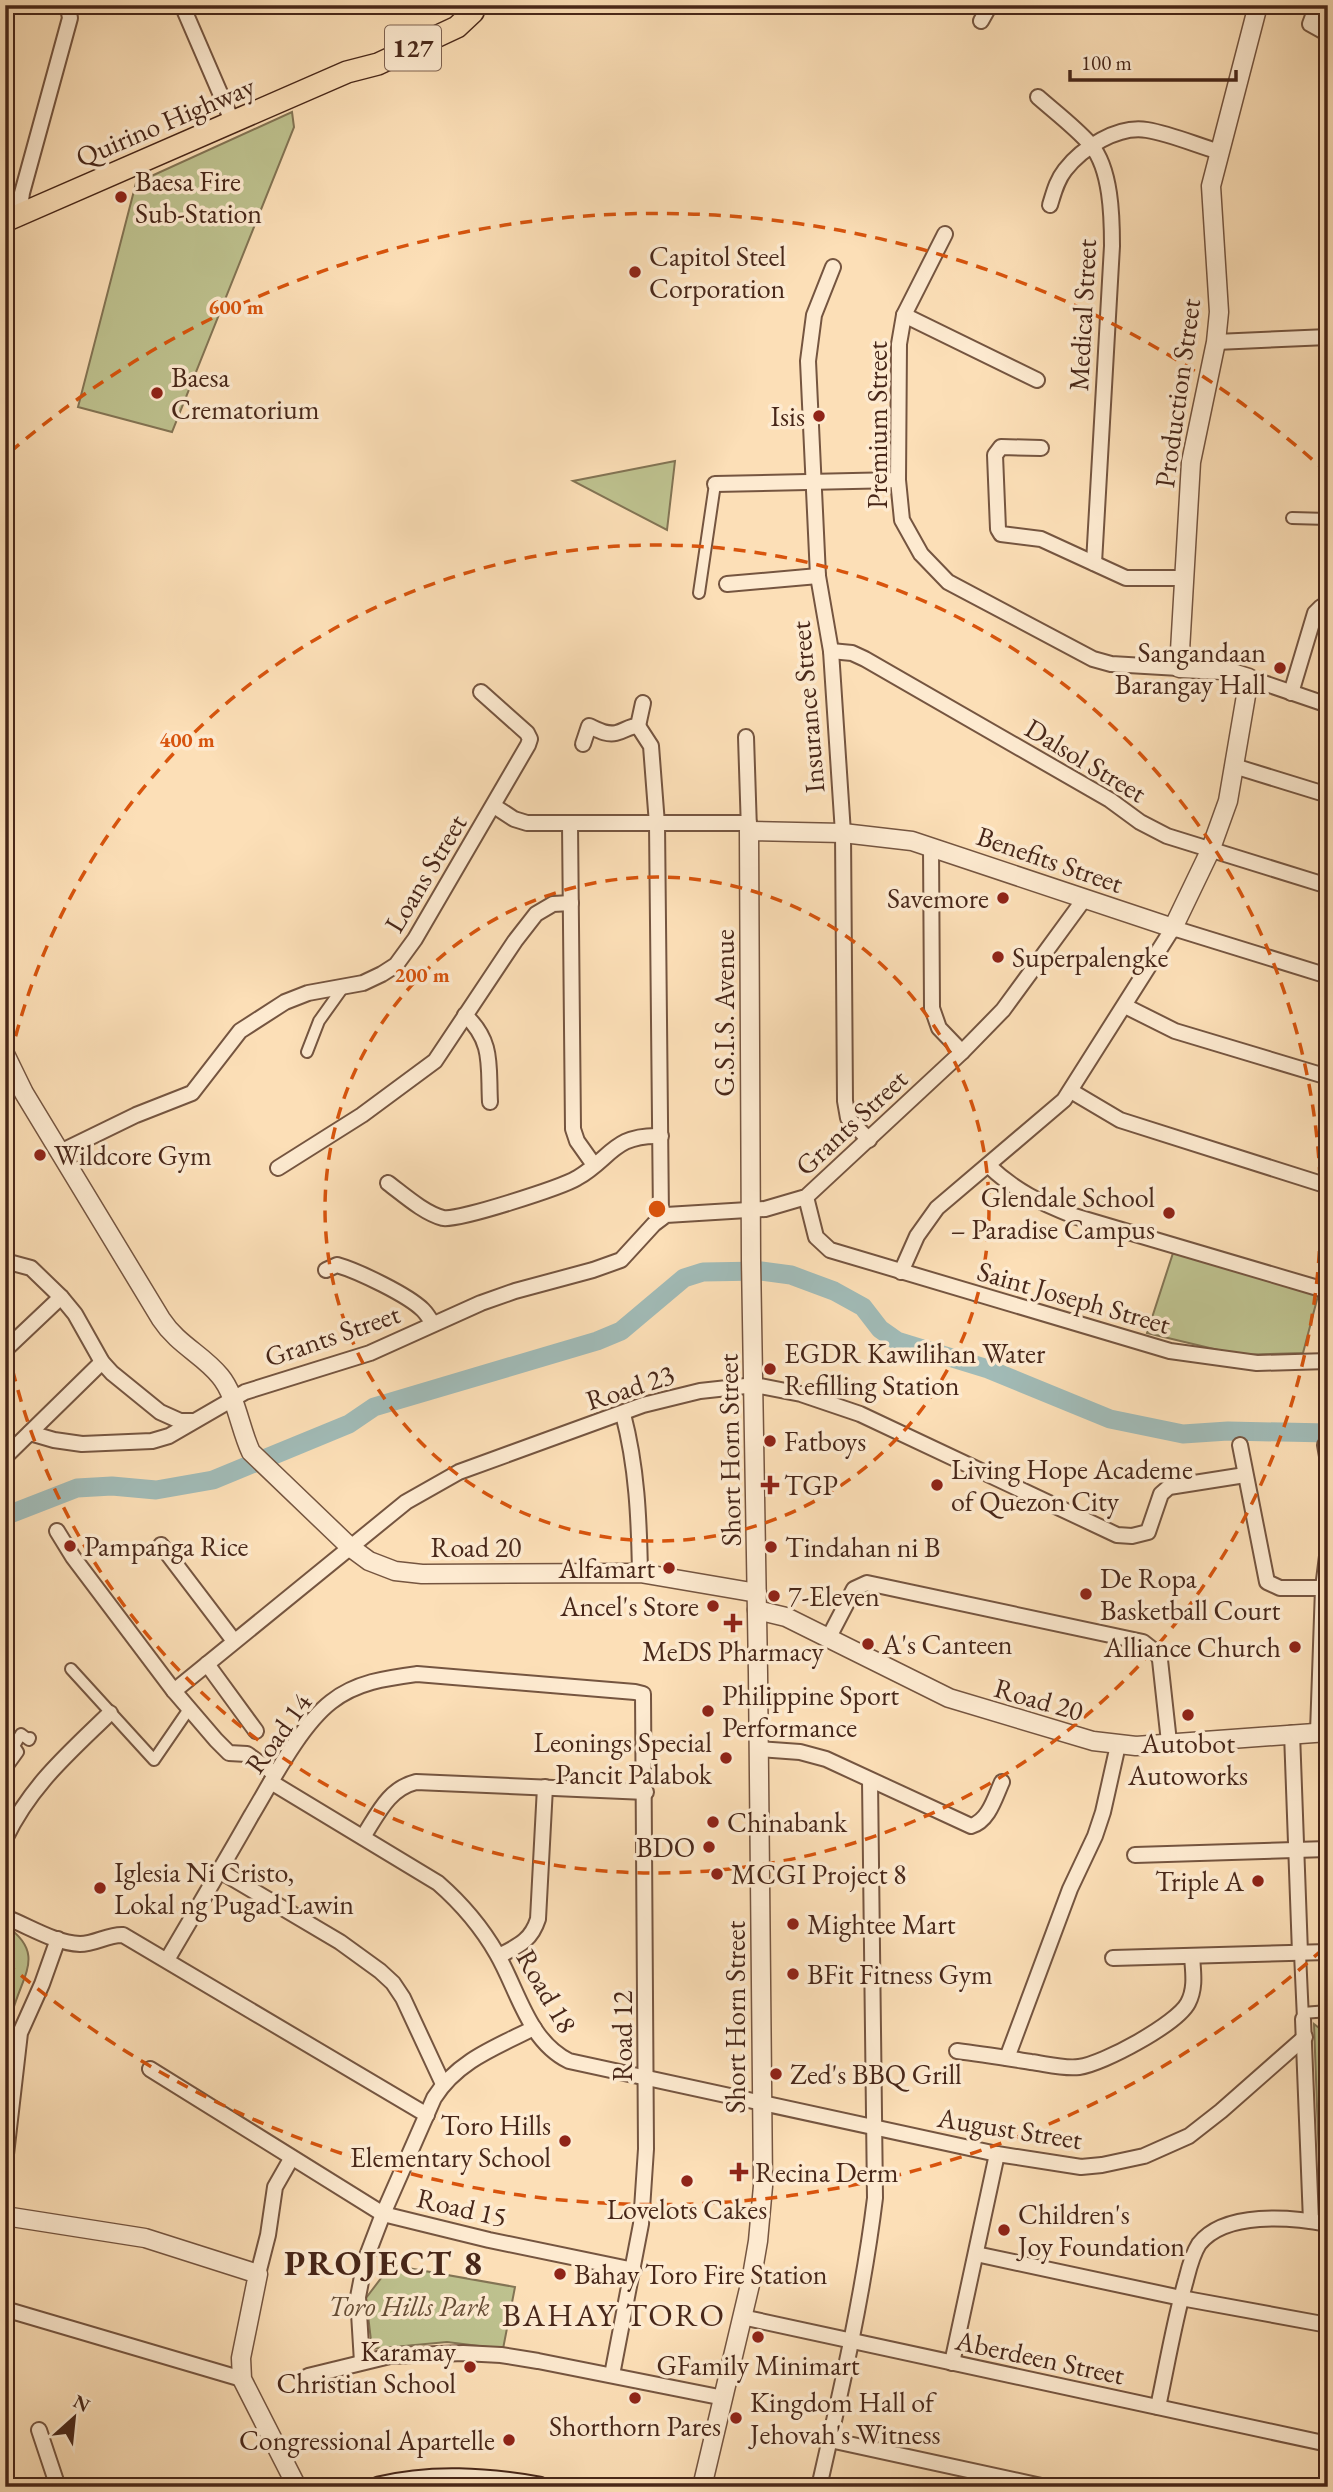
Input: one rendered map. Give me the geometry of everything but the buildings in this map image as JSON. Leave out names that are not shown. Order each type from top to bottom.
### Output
[{"type":"main road","name":"Quirino Highway","points":[[14,217],[347,72],[379,64],[457,27],[479,9]]},
{"type":"main road","points":[[379,2487],[393,2483],[455,2478],[539,2487]]},
{"type":"street","points":[[182,5],[233,123]]},
{"type":"street","points":[[981,21],[990,5]]},
{"type":"street","name":"Production Street","points":[[1179,668],[1182,578],[1191,462],[1216,342],[1218,290],[1210,195],[1258,5]]},
{"type":"street","points":[[1317,5],[1310,24],[1328,34]]},
{"type":"street","points":[[14,217],[21,201],[70,18],[69,13]]},
{"type":"street","name":"Medical Street","points":[[1038,96],[1092,146],[1110,194],[1112,246],[1094,564]]},
{"type":"street","points":[[1050,205],[1058,180],[1066,169],[1092,146],[1117,133],[1130,129],[1146,129],[1220,152]]},
{"type":"street","name":"Premium Street","points":[[945,234],[904,316],[899,344],[898,480],[902,520],[921,554],[948,582],[1102,663],[1223,670],[1328,705]]},
{"type":"street","name":"Insurance Street","points":[[833,267],[814,315],[808,361],[818,576],[831,651],[843,833],[845,1101],[848,1118],[869,1140]]},
{"type":"street","points":[[904,316],[1037,380]]},
{"type":"street","points":[[1216,342],[1328,337]]},
{"type":"street","points":[[1041,448],[1001,447],[997,450],[998,529],[1001,534],[1041,539],[1126,578],[1182,578]]},
{"type":"street","points":[[699,593],[715,484],[898,480]]},
{"type":"street","points":[[1292,518],[1328,519]]},
{"type":"street","points":[[727,584],[818,576]]},
{"type":"street","points":[[1292,693],[1315,613],[1321,607],[1328,607]]},
{"type":"street","name":"Dalsol Street","points":[[831,651],[852,653],[865,659],[1110,800],[1140,822],[1167,836],[1328,886]]},
{"type":"street","points":[[901,1272],[917,1236],[937,1208],[1064,1100],[1173,929],[1210,850],[1227,800],[1250,678]]},
{"type":"street","name":"Loans Street","points":[[60,1152],[136,1115],[192,1093],[240,1031],[277,1007],[308,993],[363,983],[396,965],[407,952],[494,806],[530,739],[481,692]]},
{"type":"street","points":[[643,703],[638,726],[651,746],[657,824],[661,1218]]},
{"type":"street","points":[[583,744],[589,726],[607,734],[638,726]]},
{"type":"street","name":"G.S.I.S. Avenue","points":[[746,737],[753,1288]]},
{"type":"street","points":[[1234,766],[1328,795]]},
{"type":"street","name":"Benefits Street","points":[[494,806],[523,822],[749,827],[893,837],[931,846],[1173,929],[1328,976]]},
{"type":"street","points":[[570,824],[573,1129],[577,1141],[594,1165]]},
{"type":"street","points":[[931,846],[932,1008],[939,1028],[962,1052]]},
{"type":"street","name":"Grants Street","points":[[156,1440],[169,1436],[231,1398],[270,1383],[370,1353],[515,1291],[621,1260],[661,1218],[672,1214],[780,1206],[806,1197],[962,1052],[1014,996],[1085,898]]},
{"type":"street","points":[[278,1168],[362,1115],[435,1061],[536,914],[553,904],[571,904]]},
{"type":"street","points":[[307,1052],[319,1021],[344,986]]},
{"type":"street","points":[[1125,1006],[1175,1031],[1328,1077]]},
{"type":"street","points":[[466,1015],[484,1038],[490,1102]]},
{"type":"street","points":[[5,1054],[24,1093],[161,1319],[178,1341],[219,1375],[231,1398]]},
{"type":"street","points":[[1071,1091],[1120,1120],[1328,1186]]},
{"type":"street","points":[[388,1183],[435,1214],[454,1218],[577,1179],[617,1145],[646,1135],[661,1136]]},
{"type":"street","points":[[989,1166],[1017,1191],[1074,1216],[1328,1291]]},
{"type":"street","name":"Saint Joseph Street","points":[[806,1197],[816,1237],[826,1248],[901,1272],[1170,1351],[1257,1363],[1328,1361]]},
{"type":"street","points":[[5,1261],[31,1268],[61,1297],[75,1314],[102,1362],[160,1412],[180,1421],[192,1421]]},
{"type":"street","points":[[333,1265],[365,1277],[415,1304],[433,1324]]},
{"type":"street","name":"Short Horn Street","points":[[702,2487],[758,2241],[763,2186],[753,1288]]},
{"type":"street","points":[[5,1350],[61,1297]]},
{"type":"street","points":[[5,1457],[102,1362]]},
{"type":"street","name":"Road 23","points":[[174,1691],[406,1502],[448,1477],[643,1405],[700,1391],[754,1385],[801,1394],[884,1425],[1117,1535],[1132,1536],[1152,1529],[1161,1494],[1169,1487],[1245,1475]]},
{"type":"street","name":"Road 20","points":[[231,1398],[251,1452],[350,1547],[369,1562],[388,1569],[409,1573],[640,1573],[757,1602],[949,1698],[1058,1732],[1118,1745],[1323,1732]]},
{"type":"street","points":[[30,1433],[82,1444],[156,1440],[161,1431],[160,1412]]},
{"type":"street","points":[[623,1414],[635,1462],[638,1488],[640,1573]]},
{"type":"street","points":[[1240,1445],[1267,1582],[1280,1588],[1323,1588]]},
{"type":"street","points":[[1325,1445],[1328,1462]]},
{"type":"street","name":"Road 18","points":[[57,1531],[73,1557],[174,1691],[229,1753],[247,1754],[273,1778],[438,1883],[460,1902],[480,1926],[499,1956],[534,2028],[548,2048],[569,2061],[876,2129]]},
{"type":"street","points":[[162,1545],[234,1641]]},
{"type":"street","points":[[1323,1732],[1323,1588],[1328,1548]]},
{"type":"street","points":[[829,1637],[854,1590],[867,1583],[1143,1642],[1157,1653],[1160,1660],[1169,1742]]},
{"type":"street","points":[[207,1664],[256,1731]]},
{"type":"street","points":[[71,1669],[154,1760],[189,1709]]},
{"type":"street","name":"Road 14","points":[[167,1960],[273,1778],[316,1715],[351,1689],[382,1679],[417,1674],[643,1694]]},
{"type":"street","name":"Road 12","points":[[612,2375],[634,2270],[642,2216],[647,2079],[643,1694]]},
{"type":"street","points":[[5,1839],[43,1779],[110,1713]]},
{"type":"street","points":[[1292,1733],[1311,2221]]},
{"type":"street","points":[[5,1770],[18,1752],[14,1746],[21,1734],[29,1740],[30,1738]]},
{"type":"street","points":[[1007,2058],[1070,1889],[1095,1836],[1118,1745]]},
{"type":"street","points":[[759,1749],[811,1754],[971,1826],[985,1819],[1002,1782]]},
{"type":"street","points":[[819,2487],[852,2341],[869,2249],[875,2198],[870,1780]]},
{"type":"street","points":[[363,1837],[389,1796],[406,1784],[428,1782],[646,1792]]},
{"type":"street","points":[[499,1956],[526,1941],[534,1932],[538,1919],[545,1787]]},
{"type":"street","points":[[1135,1855],[1328,1849]]},
{"type":"street","points":[[220,1871],[340,1942],[393,1983],[443,2084]]},
{"type":"street","points":[[5,1917],[58,1939],[79,1944],[92,1943],[120,1934],[427,2115]]},
{"type":"street","points":[[5,2162],[18,2078],[20,2033],[58,1939]]},
{"type":"street","points":[[1113,1958],[1328,1952]]},
{"type":"street","points":[[957,2050],[1079,2067],[1139,2042],[1178,2015],[1187,2005],[1193,1990],[1192,1956]]},
{"type":"street","points":[[1303,2016],[1328,2011]]},
{"type":"street","points":[[362,2362],[358,2297],[360,2280],[383,2214],[427,2115],[443,2084],[461,2066],[534,2028]]},
{"type":"street","name":"August Street","points":[[876,2129],[997,2154],[1081,2167],[1122,2162],[1164,2149],[1189,2136],[1305,2037]]},
{"type":"street","name":"Road 15","points":[[150,2069],[383,2214],[489,2240],[634,2270]]},
{"type":"street","points":[[952,2362],[997,2154]]},
{"type":"street","points":[[291,2159],[275,2187],[268,2235],[241,2358],[242,2378],[297,2487]]},
{"type":"street","points":[[5,2216],[126,2234],[165,2243],[258,2274]]},
{"type":"street","points":[[1158,2407],[1181,2298],[1193,2255],[1200,2243],[1215,2231],[1253,2219],[1273,2217],[1328,2224]]},
{"type":"street","points":[[976,2254],[1181,2298],[1328,2325]]},
{"type":"street","points":[[8,2310],[242,2378]]},
{"type":"street","name":"Aberdeen Street","points":[[742,2317],[1328,2444]]},
{"type":"street","points":[[308,2376],[390,2356],[463,2353],[501,2355],[724,2398]]},
{"type":"street","points":[[39,2430],[58,2487]]},
{"type":"street","points":[[830,2440],[1046,2487]]},
{"type":"green space","points":[[292,112],[294,127],[172,432],[78,407],[136,183]]},
{"type":"green space","points":[[675,461],[667,530],[573,481]]},
{"type":"green space","points":[[1174,1250],[1319,1292],[1303,1353],[1239,1355],[1147,1333]]},
{"type":"green space","points":[[5,1925],[18,1935],[28,1955],[26,1975],[11,2017],[6,2070]]},
{"type":"green space","points":[[1314,2024],[1328,2035],[1328,2216],[1321,2215]]},
{"type":"green space","name":"Toro Hills Park","points":[[391,2265],[515,2287],[503,2349],[447,2342],[372,2349],[366,2298]]},
{"type":"waterway","points":[[5,1516],[77,1488],[112,1486],[156,1490],[213,1480],[349,1424],[374,1407],[597,1341],[621,1331],[684,1278],[703,1272],[761,1271],[791,1275],[834,1291],[863,1307],[880,1329],[897,1341],[988,1369],[1110,1419],[1183,1434],[1228,1431],[1328,1433]]},
{"type":"place","name":"Baesa Fire Sub-Station","points":[[121,197]]},
{"type":"place","name":"Capitol Steel Corporation","points":[[635,272]]},
{"type":"place","name":"Baesa Crematorium","points":[[157,393]]},
{"type":"place","name":"Isis","points":[[819,416]]},
{"type":"place","name":"Sangandaan Barangay Hall","points":[[1280,668]]},
{"type":"place","name":"Savemore","points":[[1003,898]]},
{"type":"place","name":"Superpalengke","points":[[998,957]]},
{"type":"place","name":"Wildcore Gym","points":[[40,1155]]},
{"type":"place","name":"Glendale School – Paradise Campus","points":[[1169,1213]]},
{"type":"place","name":"EGDR Kawilihan Water Refilling Station","points":[[770,1369]]},
{"type":"place","name":"Fatboys","points":[[770,1441]]},
{"type":"place","name":"TGP","points":[[770,1485]]},
{"type":"place","name":"Living Hope Academe of Quezon City","points":[[937,1485]]},
{"type":"place","name":"Pampanga Rice","points":[[70,1546]]},
{"type":"place","name":"Tindahan ni B","points":[[771,1547]]},
{"type":"place","name":"Alfamart","points":[[669,1568]]},
{"type":"place","name":"De Ropa Basketball Court","points":[[1086,1594]]},
{"type":"place","name":"7-Eleven","points":[[774,1596]]},
{"type":"place","name":"Ancel's Store","points":[[713,1606]]},
{"type":"place","name":"MeDS Pharmacy","points":[[733,1623]]},
{"type":"place","name":"A's Canteen","points":[[868,1644]]},
{"type":"place","name":"Alliance Church","points":[[1295,1647]]},
{"type":"place","name":"Philippine Sport Performance","points":[[708,1711]]},
{"type":"place","name":"Autobot Autoworks","points":[[1188,1715]]},
{"type":"place","name":"Leonings Special Pancit Palabok","points":[[726,1758]]},
{"type":"place","name":"Chinabank","points":[[713,1822]]},
{"type":"place","name":"BDO","points":[[709,1847]]},
{"type":"place","name":"MCGI Project 8","points":[[717,1874]]},
{"type":"place","name":"Triple A","points":[[1258,1881]]},
{"type":"place","name":"Iglesia Ni Cristo, Lokal ng Pugad Lawin","points":[[100,1888]]},
{"type":"place","name":"Mightee Mart","points":[[793,1924]]},
{"type":"place","name":"BFit Fitness Gym","points":[[793,1974]]},
{"type":"place","name":"Zed's BBQ Grill","points":[[776,2074]]},
{"type":"place","name":"Toro Hills Elementary School","points":[[565,2141]]},
{"type":"place","name":"Recina Derm","points":[[739,2172]]},
{"type":"place","name":"Lovelots Cakes","points":[[687,2181]]},
{"type":"place","name":"Children's Joy Foundation","points":[[1004,2230]]},
{"type":"place","name":"Bahay Toro Fire Station","points":[[560,2274]]},
{"type":"place","name":"GFamily Minimart","points":[[758,2337]]},
{"type":"place","name":"Karamay Christian School","points":[[470,2367]]},
{"type":"place","name":"Shorthorn Pares","points":[[635,2398]]},
{"type":"place","name":"Kingdom Hall of Jehovah's Witness","points":[[736,2418]]},
{"type":"place","name":"Congressional Apartelle","points":[[509,2440]]},
{"type":"district","name":"PROJECT 8","points":[[384,2263]]},
{"type":"district","name":"BAHAY TORO","points":[[614,2315]]}]
